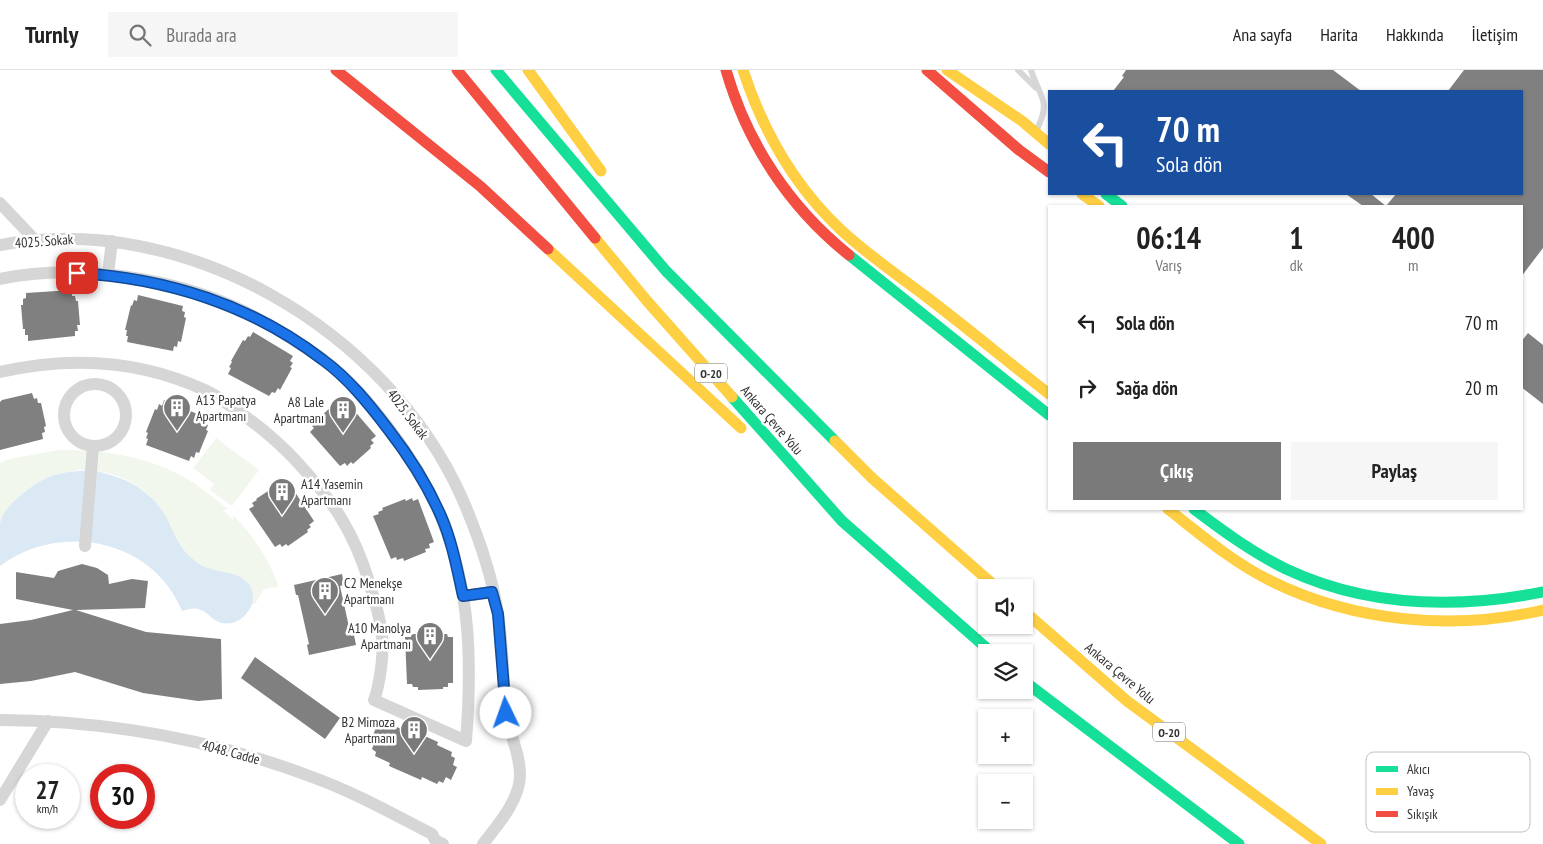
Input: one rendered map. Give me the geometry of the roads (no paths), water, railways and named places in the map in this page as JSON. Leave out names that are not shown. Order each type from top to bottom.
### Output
[{"type":"main road","points":[[336,70],[480,186],[842,522]]},
{"type":"main road","name":"Ankara Çevre Yolu","points":[[457,70],[647,301],[842,522],[982,644]]},
{"type":"main road","name":"Ankara Çevre Yolu","points":[[496,70],[666,270],[872,478],[987,579]]},
{"type":"main road","points":[[528,70],[573,134],[608,179]]},
{"type":"main road","points":[[726,70],[740,112],[760,154],[775,178],[808,219],[834,243],[1048,414]]},
{"type":"main road","points":[[742,70],[754,103],[770,137],[801,185],[828,216],[872,255],[1048,393]]},
{"type":"main road","points":[[927,70],[1019,150],[1048,171]]},
{"type":"main road","points":[[947,70],[1048,143]]},
{"type":"main road","points":[[1028,129],[1035,132],[1039,138],[1036,149],[1026,153],[1019,150],[1015,140],[1018,133],[1028,129]]},
{"type":"main road","points":[[1083,195],[1098,205]]},
{"type":"main road","points":[[1107,195],[1121,205]]},
{"type":"main road","points":[[636,217],[666,270]]},
{"type":"main road","points":[[1169,510],[1240,563],[1272,581],[1337,605],[1388,616],[1439,622],[1483,620],[1543,610]]},
{"type":"main road","points":[[1195,510],[1225,533],[1258,554],[1300,575],[1353,592],[1388,600],[1474,604],[1515,599],[1543,592]]},
{"type":"main road","name":"Ankara Çevre Yolu","points":[[1033,618],[1128,701],[1321,844]]},
{"type":"main road","points":[[1033,687],[1239,844]]},
{"type":"street","points":[[0,203],[34,239]]},
{"type":"street","name":"4025. Sokak","points":[[0,245],[34,239],[74,238],[112,241],[199,262],[258,288],[290,306],[334,336],[364,362],[399,399],[443,463],[461,496],[472,524],[498,614],[506,713],[518,757],[520,777],[514,800],[483,844]]},
{"type":"street","points":[[108,274],[112,241]]},
{"type":"street","points":[[0,279],[29,273],[108,274],[170,286],[204,296],[242,310],[324,360],[351,386],[377,415],[420,474],[441,516],[450,544],[467,616],[469,677],[466,741],[374,700],[378,690],[383,638],[375,602],[356,544],[342,517],[306,471],[275,439],[208,391],[174,378],[130,366],[96,362],[74,362],[47,364],[0,372]]},
{"type":"street","points":[[103,384],[112,388],[124,402],[127,411],[126,420],[118,437],[111,442],[93,446],[76,440],[70,433],[66,425],[65,406],[76,390],[84,386],[103,384]]},
{"type":"street","points":[[85,544],[93,446]]},
{"type":"street","points":[[463,596],[492,592]]},
{"type":"street","name":"4048. Cadde","points":[[0,720],[100,725],[163,734],[241,753],[314,778],[376,804],[432,834],[435,840],[443,844]]},
{"type":"street","points":[[0,800],[48,721]]},
{"type":"lane","points":[[1018,70],[1037,88],[1043,97],[1045,109],[1035,132]]},
{"type":"lane","points":[[1031,70],[1037,88]]},
{"type":"place","name":"A13 Papatya Apartmanı","points":[[177,432]]},
{"type":"place","name":"A8 Lale Apartmanı","points":[[343,434]]},
{"type":"place","name":"A14 Yasemin Apartmanı","points":[[282,516]]},
{"type":"place","name":"C2 Menekşe Apartmanı","points":[[325,615]]},
{"type":"place","name":"A10 Manolya Apartmanı","points":[[430,660]]},
{"type":"place","name":"B2 Mimoza Apartmanı","points":[[414,754]]}]
